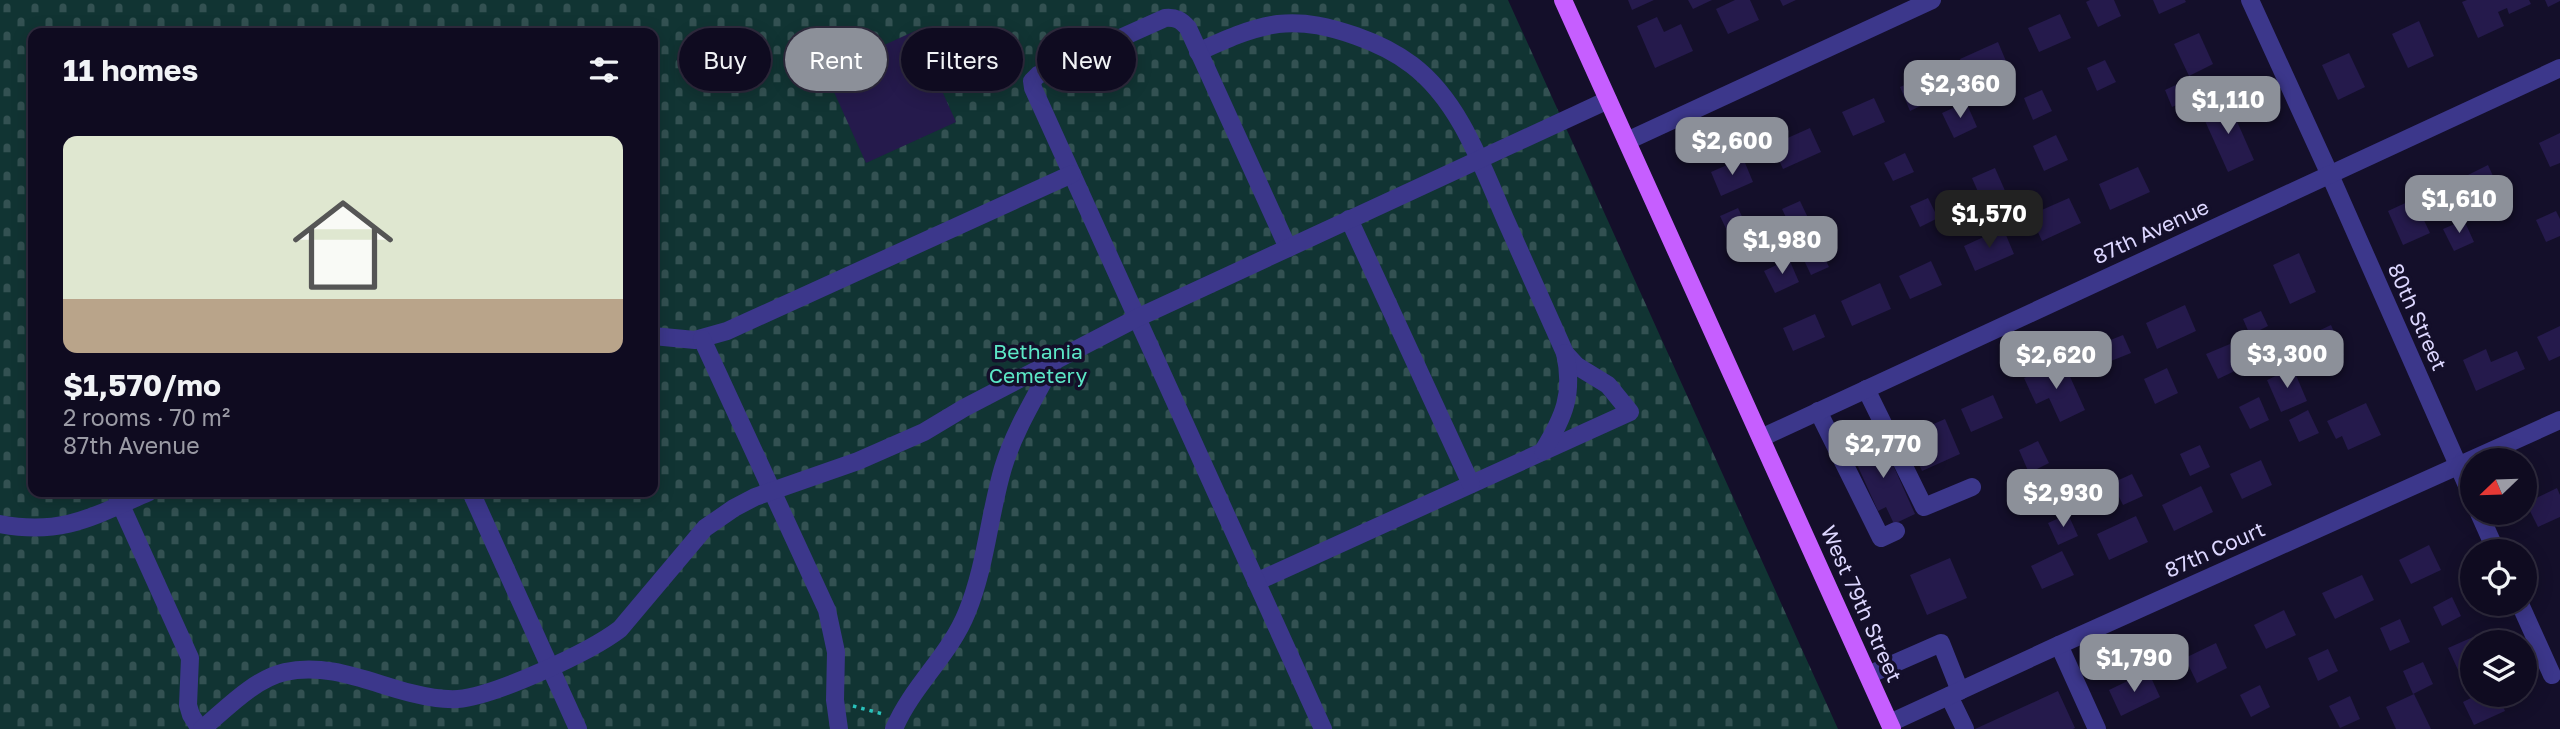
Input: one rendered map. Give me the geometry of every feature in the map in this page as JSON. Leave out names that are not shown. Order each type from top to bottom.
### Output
[{"type":"main road","name":"West 79th Street","points":[[1563,0],[1891,726]]},
{"type":"street","points":[[1627,141],[1931,0]]},
{"type":"street","name":"80th Street","points":[[2250,0],[2460,470]]},
{"type":"street","points":[[1288,248],[1188,28],[1181,21],[1174,17],[1165,18],[1038,75],[1032,81],[1323,729]]},
{"type":"street","points":[[1198,52],[1239,34],[1277,24],[1309,23],[1339,30],[1382,46],[1413,65],[1436,88],[1456,116],[1479,160],[1565,354],[1570,373],[1566,407],[1544,451]]},
{"type":"street","name":"87th Avenue","points":[[1761,438],[2560,68]]},
{"type":"street","points":[[0,524],[19,528],[67,526],[92,519],[118,498],[190,658],[188,705],[201,729],[248,691],[285,672],[325,671],[428,697],[458,699],[491,691],[605,640],[632,616],[705,528],[734,508],[889,448],[1137,318],[1608,100]]},
{"type":"street","points":[[658,336],[695,340],[727,331],[1072,174]]},
{"type":"street","points":[[1349,219],[1471,484]]},
{"type":"street","points":[[702,338],[827,611],[836,652],[835,700],[839,729]]},
{"type":"street","points":[[1256,582],[1630,412],[1608,385],[1577,366],[1565,354]]},
{"type":"street","points":[[896,724],[912,694],[955,635],[967,613],[1004,464],[1020,426],[1054,362]]},
{"type":"street","points":[[1866,389],[1924,507],[1972,487]]},
{"type":"street","points":[[1818,411],[1881,538],[1896,531]]},
{"type":"street","name":"87th Court","points":[[1891,726],[1954,693],[2560,420]]},
{"type":"street","points":[[473,497],[578,729]]},
{"type":"street","points":[[2525,616],[2552,676]]},
{"type":"street","points":[[1868,675],[1941,643],[1965,729]]},
{"type":"street","points":[[2059,645],[2097,729]]},
{"type":"path","points":[[835,700],[896,724]]},
{"type":"green space","name":"Bethania Cemetery","points":[[0,0],[1508,0],[1838,729],[0,729]]},
{"type":"building","points":[[1628,0],[1654,0],[1632,10]]},
{"type":"building","points":[[1688,0],[1712,0],[1693,9]]},
{"type":"building","points":[[1735,0],[1750,0],[1759,20],[1728,34],[1716,9]]},
{"type":"building","points":[[1780,0],[1796,0],[1783,6]]},
{"type":"building","points":[[2114,0],[2121,16],[2098,27],[2086,2]]},
{"type":"building","points":[[2153,0],[2185,0],[2186,2],[2159,14]]},
{"type":"building","points":[[2529,0],[2531,4],[2509,14],[2507,8],[2498,12],[2504,26],[2478,38],[2462,2]]},
{"type":"building","points":[[2545,0],[2560,0],[2560,1],[2548,7]]},
{"type":"building","points":[[2060,14],[2071,38],[2039,52],[2028,28]]},
{"type":"building","points":[[1657,17],[1664,32],[1681,24],[1693,51],[1655,68],[1637,26]]},
{"type":"building","points":[[2419,21],[2434,56],[2408,68],[2392,34]]},
{"type":"building","points":[[2199,33],[2213,64],[2189,76],[2174,44]]},
{"type":"building","points":[[901,37],[901,91],[942,91],[956,122],[866,163],[834,91],[887,91],[887,44]]},
{"type":"building","points":[[1998,42],[2008,66],[1970,83],[1960,59]]},
{"type":"building","points":[[2349,53],[2365,87],[2338,100],[2322,65]]},
{"type":"building","points":[[2105,60],[2116,82],[2097,91],[2087,68]]},
{"type":"building","points":[[1932,73],[1942,96],[1910,111],[1900,87]]},
{"type":"building","points":[[2180,83],[2188,100],[2172,107],[2165,90]]},
{"type":"building","points":[[2042,90],[2052,111],[2033,120],[2024,98]]},
{"type":"building","points":[[1874,98],[1885,122],[1853,136],[1842,112]]},
{"type":"building","points":[[2228,101],[2254,160],[2228,172],[2201,112]]},
{"type":"building","points":[[1966,102],[1977,127],[1954,138],[1942,113]]},
{"type":"building","points":[[1810,128],[1821,152],[1783,169],[1772,145]]},
{"type":"building","points":[[2560,133],[2560,163],[2550,167],[2539,143]]},
{"type":"building","points":[[2056,135],[2068,160],[2044,171],[2033,146]]},
{"type":"building","points":[[1905,153],[1914,172],[1893,181],[1884,163]]},
{"type":"building","points":[[1743,158],[1753,182],[1721,196],[1711,172]]},
{"type":"building","points":[[2488,165],[2503,198],[2481,208],[2466,176]]},
{"type":"building","points":[[2138,167],[2150,192],[2110,210],[2099,184]]},
{"type":"building","points":[[1995,168],[2006,193],[1983,203],[1972,178]]},
{"type":"building","points":[[1928,198],[1938,218],[1920,227],[1910,206]]},
{"type":"building","points":[[2069,198],[2081,223],[2042,241],[2030,215]]},
{"type":"building","points":[[2414,199],[2430,233],[2403,245],[2388,211]]},
{"type":"building","points":[[1800,201],[1810,222],[1792,230],[1782,209]]},
{"type":"building","points":[[1738,208],[1748,229],[1730,237],[1720,216]]},
{"type":"building","points":[[2556,211],[2560,219],[2560,236],[2546,242],[2536,220]]},
{"type":"building","points":[[2464,220],[2474,242],[2454,251],[2443,229]]},
{"type":"building","points":[[2003,228],[2014,254],[1975,271],[1964,246]]},
{"type":"building","points":[[1819,246],[1829,267],[1811,275],[1801,254]]},
{"type":"building","points":[[2299,253],[2316,292],[2290,304],[2273,265]]},
{"type":"building","points":[[1789,259],[1799,282],[1775,293],[1764,271]]},
{"type":"building","points":[[1931,261],[1942,285],[1910,299],[1899,276]]},
{"type":"building","points":[[1880,283],[1891,309],[1852,326],[1841,301]]},
{"type":"building","points":[[2185,305],[2196,331],[2157,349],[2146,323]]},
{"type":"building","points":[[2261,311],[2268,326],[2250,335],[2243,319]]},
{"type":"building","points":[[1815,314],[1825,337],[1793,351],[1783,328]]},
{"type":"building","points":[[2331,325],[2344,355],[2312,370],[2299,340]]},
{"type":"building","points":[[2560,326],[2560,356],[2549,361],[2537,337]]},
{"type":"building","points":[[2123,335],[2131,353],[2106,363],[2098,345]]},
{"type":"building","points":[[2230,344],[2241,368],[2218,379],[2206,354]]},
{"type":"building","points":[[2486,349],[2491,362],[2517,351],[2525,369],[2476,391],[2463,360]]},
{"type":"building","points":[[2063,361],[2085,410],[2060,422],[2049,398],[2036,404],[2024,378]]},
{"type":"building","points":[[2167,368],[2178,393],[2155,404],[2144,379]]},
{"type":"building","points":[[2293,368],[2307,401],[2281,412],[2267,380]]},
{"type":"building","points":[[1993,395],[2003,418],[1971,432],[1961,409]]},
{"type":"building","points":[[2259,397],[2269,420],[2250,429],[2239,407]]},
{"type":"building","points":[[2366,403],[2381,435],[2348,450],[2342,436],[2336,439],[2327,421]]},
{"type":"building","points":[[2308,410],[2319,433],[2299,442],[2289,420]]},
{"type":"building","points":[[1945,419],[1960,454],[1922,471],[1906,436]]},
{"type":"building","points":[[1881,438],[1915,514],[1894,524],[1886,507],[1878,511],[1851,451]]},
{"type":"building","points":[[2038,441],[2049,463],[2029,473],[2019,450]]},
{"type":"building","points":[[2200,445],[2210,467],[2190,476],[2180,454]]},
{"type":"building","points":[[2261,460],[2272,485],[2242,499],[2230,474]]},
{"type":"building","points":[[2132,474],[2143,496],[2123,505],[2112,483]]},
{"type":"building","points":[[2201,486],[2213,512],[2174,531],[2162,505]]},
{"type":"building","points":[[2557,488],[2560,495],[2560,517],[2538,527],[2537,525],[2538,497]]},
{"type":"building","points":[[2068,514],[2078,536],[2058,545],[2048,523]]},
{"type":"building","points":[[2136,516],[2148,542],[2109,560],[2097,534]]},
{"type":"building","points":[[2429,545],[2441,570],[2411,584],[2399,560]]},
{"type":"building","points":[[2062,551],[2074,575],[2042,589],[2031,566]]},
{"type":"building","points":[[1950,558],[1967,598],[1927,615],[1910,575]]},
{"type":"building","points":[[2362,575],[2374,600],[2335,619],[2322,593]]},
{"type":"building","points":[[2452,597],[2461,616],[2442,626],[2433,607]]},
{"type":"building","points":[[2284,610],[2296,635],[2266,649],[2254,625]]},
{"type":"building","points":[[2400,619],[2410,642],[2390,651],[2380,628]]},
{"type":"building","points":[[2216,643],[2227,668],[2197,683],[2185,658]]},
{"type":"building","points":[[2460,643],[2460,669],[2458,670],[2448,648]]},
{"type":"building","points":[[2328,649],[2338,671],[2318,681],[2308,658]]},
{"type":"building","points":[[2423,662],[2433,684],[2413,694],[2403,671]]},
{"type":"building","points":[[2148,671],[2160,697],[2121,716],[2109,690]]},
{"type":"building","points":[[2260,685],[2270,707],[2251,717],[2240,695]]},
{"type":"building","points":[[2058,691],[2075,728],[2073,729],[1975,729]]},
{"type":"building","points":[[2414,694],[2431,729],[2396,729],[2386,707]]},
{"type":"building","points":[[2350,696],[2360,719],[2340,728],[2329,706]]},
{"type":"building","points":[[2465,707],[2503,707],[2505,711],[2474,725]]}]
